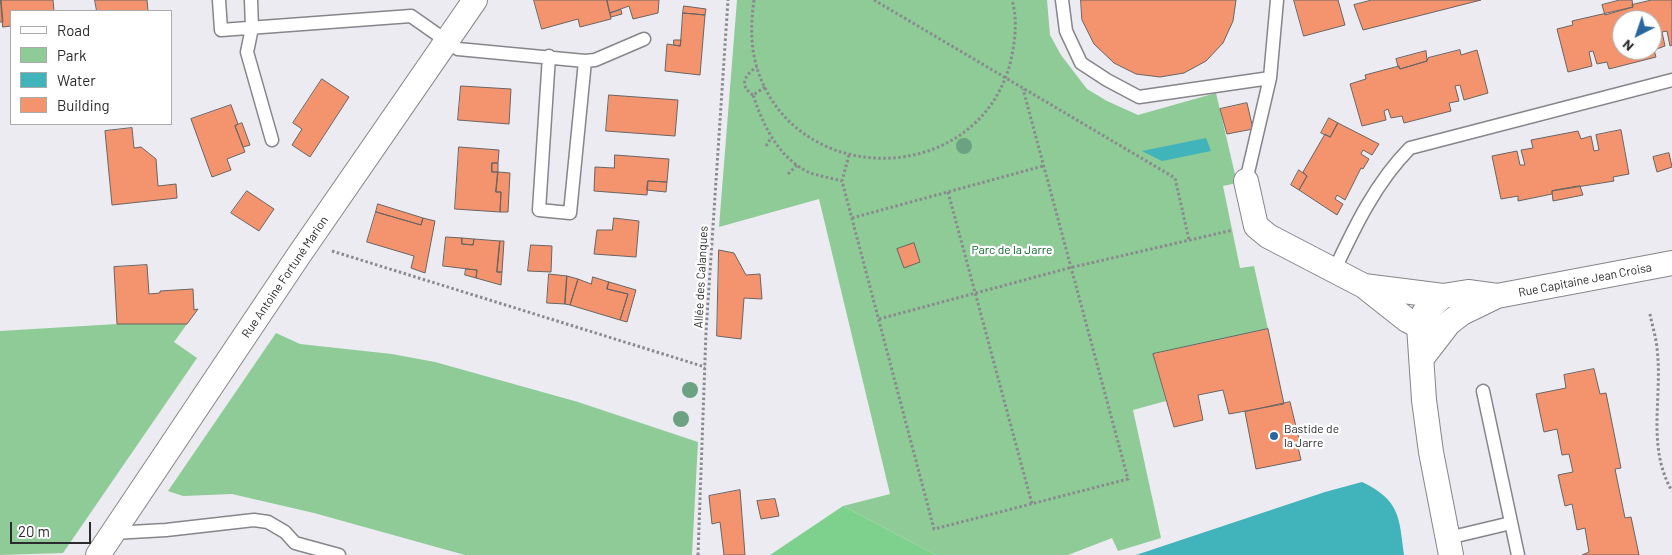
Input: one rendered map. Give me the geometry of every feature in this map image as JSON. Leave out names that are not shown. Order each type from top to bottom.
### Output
[{"type":"street","name":"Rue Antoine Fortuné Marion","points":[[98,555],[307,244],[475,0]]},
{"type":"street","points":[[1246,181],[1256,226],[1268,236],[1364,286],[1385,305],[1420,326],[1433,327],[1449,323]]},
{"type":"street","name":"Rue Capitaine Jean Croisa","points":[[1449,323],[1470,309],[1497,296],[1672,263]]},
{"type":"street","name":"Rue Capitaine Jean Croisa","points":[[1364,286],[1443,296],[1468,292],[1497,296]]},
{"type":"street","points":[[1443,296],[1424,313],[1420,326],[1419,341],[1429,435],[1450,546]]},
{"type":"street","points":[[1422,358],[1449,323]]},
{"type":"lane","points":[[219,0],[220,30],[411,16],[458,49],[549,56],[585,61],[595,60],[644,40]]},
{"type":"lane","points":[[250,0],[252,28],[247,52],[272,140]]},
{"type":"lane","points":[[1062,0],[1066,31],[1081,63],[1107,80],[1139,96],[1270,78]]},
{"type":"lane","points":[[1246,181],[1270,78],[1278,0]]},
{"type":"lane","points":[[549,56],[539,210],[570,213],[585,61]]},
{"type":"lane","points":[[1334,271],[1356,224],[1395,162],[1410,148],[1672,81]]},
{"type":"lane","points":[[1482,392],[1518,555]]},
{"type":"lane","points":[[113,533],[166,530],[254,520],[268,522],[285,532],[296,543],[338,555]]},
{"type":"lane","points":[[1450,546],[1511,523]]},
{"type":"path","name":"Allée des Calanques","points":[[698,555],[713,205],[728,0]]},
{"type":"path","points":[[754,0],[750,31],[756,67],[764,87],[783,115],[808,137],[838,152],[871,160],[905,158],[937,149],[966,132],[989,108],[1006,79],[1015,44],[1012,0]]},
{"type":"path","points":[[874,0],[1175,178],[1188,240]]},
{"type":"path","points":[[756,67],[748,72],[744,82],[746,90],[753,95],[760,117],[771,138],[808,172],[842,181]]},
{"type":"path","points":[[753,95],[764,87]]},
{"type":"path","points":[[849,155],[842,181],[934,529],[1128,479],[1023,89]]},
{"type":"path","points":[[766,146],[771,138]]},
{"type":"path","points":[[788,174],[798,164]]},
{"type":"path","points":[[852,218],[1043,166]]},
{"type":"path","points":[[948,192],[1032,504]]},
{"type":"path","points":[[879,319],[1070,268],[1256,226]]},
{"type":"path","points":[[307,244],[705,366]]},
{"type":"path","points":[[1650,314],[1657,349],[1657,448],[1667,483],[1672,491]]},
{"type":"green space","name":"Parc de la Jarre","points":[[737,0],[1047,0],[1050,35],[1061,55],[1087,89],[1107,101],[1138,115],[1216,93],[1237,183],[1223,186],[1240,268],[1254,266],[1268,329],[1153,354],[1166,401],[1133,410],[1161,538],[1118,551],[1112,538],[1068,555],[936,555],[843,506],[890,494],[819,199],[719,227]]},
{"type":"green space","points":[[117,324],[187,324],[174,342],[197,358],[63,553],[0,555],[0,331]]},
{"type":"green space","points":[[276,333],[300,344],[392,354],[435,362],[578,402],[698,442],[692,555],[465,555],[314,513],[232,494],[183,496],[168,491]]},
{"type":"green space","points":[[843,506],[936,555],[770,555]]},
{"type":"water","points":[[1206,138],[1211,151],[1162,161],[1142,151]]},
{"type":"water","points":[[1362,482],[1375,489],[1391,503],[1399,520],[1404,555],[1136,555],[1325,492]]},
{"type":"building","points":[[1,0],[3,22],[0,22]]},
{"type":"building","points":[[1,0],[53,0],[54,10],[10,10],[10,26],[3,27]]},
{"type":"building","points":[[95,0],[147,0],[148,10],[97,10]]},
{"type":"building","points":[[534,0],[607,0],[611,19],[580,27],[578,19],[542,29]]},
{"type":"building","points":[[607,0],[659,0],[658,13],[633,19],[629,6],[610,13]]},
{"type":"building","points":[[1081,0],[1236,0],[1233,21],[1223,43],[1206,61],[1184,73],[1160,77],[1136,74],[1114,63],[1094,44],[1082,20]]},
{"type":"building","points":[[1294,0],[1338,0],[1345,25],[1304,36]]},
{"type":"building","points":[[1372,0],[1481,0],[1363,30],[1354,5]]},
{"type":"building","points":[[1620,0],[1632,0],[1633,7],[1612,10],[1612,13],[1605,15],[1602,5]]},
{"type":"building","points":[[1652,0],[1672,0],[1672,45],[1670,46],[1667,31],[1662,32],[1662,10],[1620,10],[1633,7],[1632,5]]},
{"type":"building","points":[[684,6],[706,9],[705,15],[683,13]]},
{"type":"building","points":[[621,10],[622,14],[611,17],[610,13]]},
{"type":"building","points":[[1612,12],[1612,60],[1644,60],[1609,69],[1607,62],[1597,64],[1593,51],[1589,52],[1592,66],[1568,72],[1557,29],[1573,25],[1572,21]]},
{"type":"building","points":[[683,13],[705,15],[700,75],[665,71],[667,44],[680,46]]},
{"type":"building","points":[[1662,32],[1665,46],[1662,47]]},
{"type":"building","points":[[674,40],[681,40],[680,46],[674,45]]},
{"type":"building","points":[[1460,50],[1461,55],[1477,50],[1488,93],[1464,100],[1460,85],[1455,86],[1459,101],[1449,103],[1451,111],[1404,123],[1402,116],[1391,118],[1388,109],[1384,111],[1386,120],[1362,126],[1350,84],[1366,79],[1365,75],[1399,66],[1400,69],[1427,61],[1428,58]]},
{"type":"building","points":[[1426,51],[1427,61],[1400,69],[1398,66],[1396,59]]},
{"type":"building","points":[[322,79],[349,97],[310,157],[292,145],[302,129],[293,123]]},
{"type":"building","points":[[461,86],[511,89],[509,124],[458,120]]},
{"type":"building","points":[[609,95],[678,100],[675,136],[606,131]]},
{"type":"building","points":[[1247,103],[1253,129],[1227,134],[1220,109]]},
{"type":"building","points":[[231,105],[238,124],[235,126],[245,152],[227,159],[231,170],[212,177],[191,119]]},
{"type":"building","points":[[1329,118],[1338,123],[1330,137],[1321,133]]},
{"type":"building","points":[[242,123],[250,145],[243,147],[235,126]]},
{"type":"building","points":[[1338,123],[1379,144],[1372,155],[1363,150],[1361,154],[1369,159],[1363,169],[1361,168],[1345,200],[1337,195],[1335,199],[1343,204],[1337,215],[1299,190],[1307,176],[1303,172],[1325,134],[1330,137]]},
{"type":"building","points":[[132,128],[134,148],[141,147],[156,159],[158,186],[176,184],[177,198],[112,205],[105,131]]},
{"type":"building","points":[[1621,130],[1629,174],[1613,177],[1614,181],[1552,191],[1552,194],[1518,201],[1518,196],[1501,199],[1492,156],[1517,151],[1520,165],[1525,165],[1521,150],[1533,148],[1531,140],[1578,131],[1581,139],[1591,136],[1594,151],[1599,150],[1596,135]]},
{"type":"building","points":[[459,147],[499,150],[498,163],[492,163],[492,172],[498,172],[496,192],[501,192],[500,212],[455,209]]},
{"type":"building","points":[[1669,153],[1672,167],[1657,172],[1653,157]]},
{"type":"building","points":[[615,155],[669,159],[667,182],[648,181],[647,195],[594,191],[595,167],[614,168]]},
{"type":"building","points":[[492,163],[498,163],[498,172],[492,172]]},
{"type":"building","points":[[1299,170],[1307,176],[1299,190],[1291,185]]},
{"type":"building","points":[[498,172],[510,173],[508,212],[500,212],[501,192],[496,192]]},
{"type":"building","points":[[648,181],[667,182],[666,192],[647,190]]},
{"type":"building","points":[[1580,186],[1583,195],[1553,201],[1552,191]]},
{"type":"building","points":[[247,191],[274,209],[259,231],[231,213]]},
{"type":"building","points":[[378,204],[423,218],[421,225],[376,212]]},
{"type":"building","points":[[376,212],[421,225],[423,218],[435,221],[425,273],[411,268],[414,256],[367,242]]},
{"type":"building","points":[[614,218],[639,221],[636,257],[594,254],[597,230],[612,230]]},
{"type":"building","points":[[446,237],[462,238],[462,244],[473,245],[474,239],[500,241],[497,272],[502,272],[501,285],[476,278],[477,270],[443,266]]},
{"type":"building","points":[[462,238],[474,239],[473,245],[462,244]]},
{"type":"building","points":[[500,241],[504,241],[502,272],[497,272]]},
{"type":"building","points":[[914,243],[920,262],[904,268],[897,249]]},
{"type":"building","points":[[531,245],[552,246],[551,272],[528,271]]},
{"type":"building","points":[[719,250],[734,253],[746,275],[760,274],[762,299],[744,298],[741,339],[717,336]]},
{"type":"building","points":[[147,265],[149,294],[160,293],[160,291],[193,289],[194,310],[198,309],[187,324],[117,324],[114,267]]},
{"type":"building","points":[[466,269],[477,270],[476,278],[465,275]]},
{"type":"building","points":[[549,274],[567,276],[565,304],[547,303]]},
{"type":"building","points":[[567,276],[578,279],[570,305],[565,304]]},
{"type":"building","points":[[593,277],[609,282],[607,289],[628,294],[620,320],[570,305],[578,279],[591,284]]},
{"type":"building","points":[[609,282],[636,290],[627,322],[620,320],[628,294],[607,289]]},
{"type":"building","points":[[1268,329],[1284,404],[1229,414],[1223,390],[1198,395],[1203,420],[1174,427],[1153,354]]},
{"type":"building","points":[[1594,369],[1600,394],[1606,393],[1621,468],[1615,469],[1625,518],[1631,517],[1639,555],[1582,555],[1589,552],[1585,528],[1577,530],[1572,504],[1565,506],[1558,475],[1573,472],[1569,454],[1562,455],[1557,429],[1544,432],[1536,394],[1566,388],[1564,375]]},
{"type":"building","name":"Bastide de la Jarre","points":[[1290,402],[1301,447],[1298,447],[1301,460],[1256,469],[1245,412]]},
{"type":"building","points":[[740,490],[745,555],[724,555],[720,522],[712,524],[709,496]]},
{"type":"building","points":[[775,499],[779,516],[761,519],[757,501]]},
{"type":"place","name":"Bastide de la Jarre","points":[[1274,436]]}]
